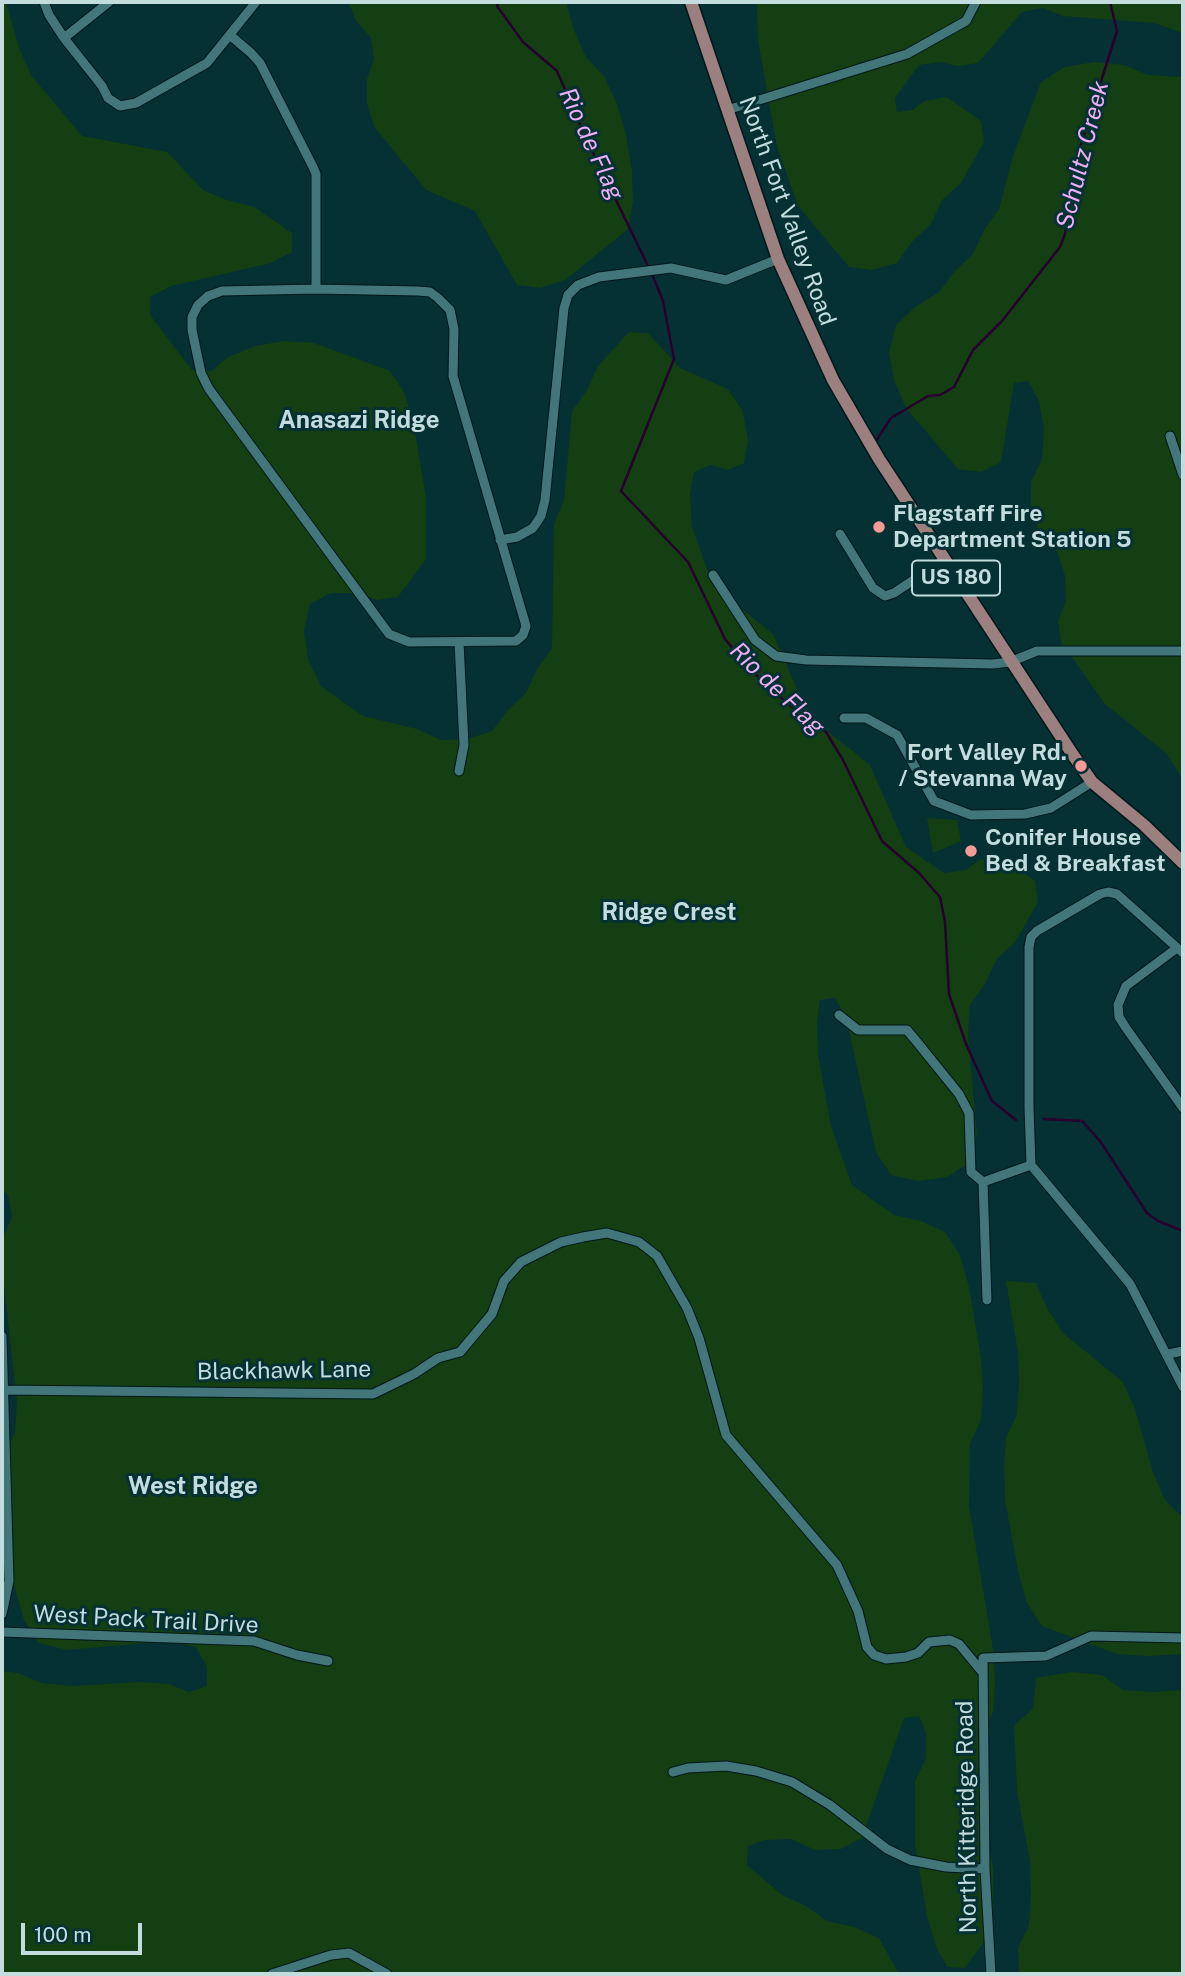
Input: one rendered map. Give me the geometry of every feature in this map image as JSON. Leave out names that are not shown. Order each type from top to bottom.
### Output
[{"type":"main road","name":"North Fort Valley Road","points":[[691,2],[778,259],[832,380],[879,459],[1010,662],[1092,782],[1144,825],[1183,863]]},
{"type":"street","points":[[44,2],[64,38],[102,86],[108,98],[120,106],[136,103],[207,63],[256,2]]},
{"type":"street","points":[[64,38],[109,2]]},
{"type":"street","points":[[727,110],[907,54],[966,21],[976,2]]},
{"type":"street","points":[[231,36],[260,63],[316,174],[316,289]]},
{"type":"street","points":[[500,540],[517,537],[533,528],[541,516],[545,500],[564,308],[568,295],[588,279],[671,268],[726,280],[778,259]]},
{"type":"street","points":[[316,289],[430,292],[445,303],[453,320],[453,376],[526,626],[523,635],[516,641],[409,642],[389,634],[209,388],[201,373],[192,330],[192,317],[198,305],[208,296],[222,291],[316,289]]},
{"type":"street","points":[[1170,436],[1183,475]]},
{"type":"street","points":[[840,534],[873,588],[886,596],[945,559]]},
{"type":"street","points":[[713,575],[755,640],[776,656],[806,660],[993,664],[1010,662],[1037,651],[1183,651]]},
{"type":"street","points":[[459,642],[464,745],[459,771]]},
{"type":"street","points":[[844,718],[866,718],[897,735],[934,801],[971,815],[1025,814],[1051,807],[1092,782]]},
{"type":"street","points":[[1183,1108],[1119,1017],[1118,1005],[1126,986],[1180,950],[1117,894],[1100,894],[1031,937],[1031,1165],[1130,1284],[1183,1387]]},
{"type":"street","points":[[839,1015],[858,1030],[906,1030],[959,1094],[969,1113],[971,1172],[983,1182],[987,1300]]},
{"type":"street","points":[[983,1182],[1031,1165]]},
{"type":"street","name":"Blackhawk Lane","points":[[4,1390],[373,1394],[414,1374],[438,1358],[460,1352],[492,1314],[504,1281],[521,1262],[561,1242],[583,1237],[607,1233],[639,1242],[657,1256],[687,1308],[699,1338],[726,1435],[837,1564],[858,1611],[867,1647],[874,1655],[886,1659],[918,1653],[929,1642],[950,1640],[959,1644],[983,1673]]},
{"type":"street","points":[[2,1336],[9,1581],[2,1614]]},
{"type":"street","points":[[1168,1354],[1183,1351]]},
{"type":"street","name":"West Pack Trail Drive","points":[[2,1632],[254,1640],[328,1661]]},
{"type":"street","name":"North Kitteridge Road","points":[[991,1974],[985,1869],[983,1658],[1046,1656],[1091,1636],[1183,1638]]},
{"type":"street","points":[[674,1772],[688,1768],[726,1766],[756,1771],[792,1782],[830,1805],[887,1849],[910,1860],[946,1867],[985,1869]]},
{"type":"street","points":[[272,1974],[331,1955],[348,1953],[387,1974]]},
{"type":"green space","points":[[2,2],[6,2],[19,48],[31,75],[82,136],[167,152],[203,190],[254,207],[292,233],[292,252],[271,263],[171,286],[150,297],[150,315],[192,370],[211,371],[228,357],[255,346],[284,341],[314,343],[390,371],[405,394],[414,426],[426,497],[426,559],[398,597],[377,600],[357,593],[331,593],[310,604],[304,631],[308,659],[321,686],[363,716],[417,729],[441,740],[467,739],[492,731],[507,711],[526,693],[537,669],[552,648],[554,524],[564,500],[572,411],[587,390],[598,366],[629,332],[648,333],[680,368],[728,389],[743,412],[748,441],[744,463],[727,470],[711,465],[694,472],[690,494],[692,527],[713,586],[773,634],[809,716],[870,765],[906,847],[944,873],[966,870],[979,860],[1001,857],[1035,881],[1038,902],[1015,942],[996,960],[985,984],[970,1005],[968,1034],[977,1135],[971,1162],[947,1177],[918,1181],[891,1175],[876,1152],[846,1018],[835,998],[820,1000],[817,1022],[818,1055],[831,1126],[852,1185],[894,1215],[921,1221],[945,1232],[960,1255],[969,1287],[981,1358],[981,1420],[970,1444],[969,1506],[993,1649],[995,1681],[993,1711],[982,1735],[979,1764],[981,1797],[993,1868],[993,1930],[965,1968],[947,1967],[936,1947],[927,1916],[915,1844],[915,1782],[926,1758],[926,1733],[919,1716],[904,1718],[862,1838],[841,1849],[815,1850],[791,1839],[765,1840],[748,1846],[747,1865],[782,1895],[806,1906],[827,1921],[854,1927],[879,1938],[899,1974],[2,1974],[2,1671],[18,1673],[42,1683],[73,1686],[139,1682],[169,1684],[189,1692],[207,1686],[207,1667],[196,1647],[169,1641],[67,1650],[39,1643],[24,1620],[15,1589],[3,1518],[4,1455],[15,1432],[17,1402],[2,1268],[4,1236],[12,1216],[8,1195],[2,1190]]},
{"type":"green space","points":[[348,2],[566,2],[586,57],[604,76],[617,104],[626,135],[632,171],[633,203],[627,230],[565,280],[540,288],[517,285],[475,211],[426,190],[375,128],[367,104],[367,79],[374,59],[371,38],[357,22]]},
{"type":"green space","points":[[757,2],[1183,2],[1183,33],[1154,23],[1063,16],[1043,8],[1022,12],[978,63],[957,66],[941,62],[919,65],[895,98],[897,112],[912,110],[925,101],[947,97],[981,121],[984,142],[961,183],[942,200],[931,224],[912,242],[897,263],[872,270],[849,267],[798,206],[777,147],[758,40]]},
{"type":"green space","points":[[1094,62],[1124,65],[1148,75],[1183,77],[1183,780],[1166,753],[1105,704],[1061,642],[1058,621],[1066,601],[1065,576],[1057,551],[1039,532],[1031,508],[1031,482],[1042,459],[1044,429],[1039,401],[1028,381],[1014,383],[1001,462],[981,472],[958,469],[906,408],[894,380],[889,352],[896,325],[915,307],[939,292],[954,272],[973,254],[984,230],[999,209],[1013,156],[1041,82],[1065,67]]},
{"type":"green space","points":[[927,818],[957,820],[961,841],[933,853]]},
{"type":"green space","points":[[1006,1281],[1036,1283],[1048,1310],[1063,1333],[1123,1382],[1135,1409],[1153,1472],[1165,1500],[1183,1518],[1183,1654],[1117,1654],[1042,1626],[1027,1603],[1018,1571],[1005,1500],[1006,1438],[1017,1414],[1019,1384],[1018,1352]]},
{"type":"green space","points":[[1072,1672],[1102,1675],[1123,1690],[1183,1690],[1182,1974],[1019,1974],[1018,1948],[1029,1925],[1031,1895],[1030,1862],[1017,1791],[1014,1726],[1033,1708],[1036,1678]]},
{"type":"waterway","name":"Rio de Flag","points":[[499,2],[497,6],[523,42],[557,71],[585,136],[649,268]]},
{"type":"waterway","name":"Schultz Creek","points":[[876,441],[891,418],[928,396],[940,395],[954,387],[973,350],[1002,321],[1060,247],[1065,234],[1077,157],[1117,31],[1110,2]]},
{"type":"waterway","name":"Rio de Flag","points":[[652,274],[663,301],[674,359],[621,491],[688,562],[725,639],[743,661],[767,686],[826,732],[843,760],[882,841],[919,873],[940,897],[945,922],[949,994],[966,1044],[992,1101],[1016,1120]]},
{"type":"waterway","name":"Rio de Flag","points":[[1044,1119],[1082,1121],[1100,1141],[1147,1213],[1158,1221],[1183,1231]]},
{"type":"place","name":"Flagstaff Fire Department Station 5","points":[[879,527]]},
{"type":"place","name":"Fort Valley Rd. / Stevanna Way","points":[[1081,766]]},
{"type":"place","name":"Conifer House Bed & Breakfast","points":[[971,851]]},
{"type":"district","name":"Anasazi Ridge","points":[[359,421]]},
{"type":"district","name":"Ridge Crest","points":[[669,913]]},
{"type":"district","name":"West Ridge","points":[[193,1487]]}]
